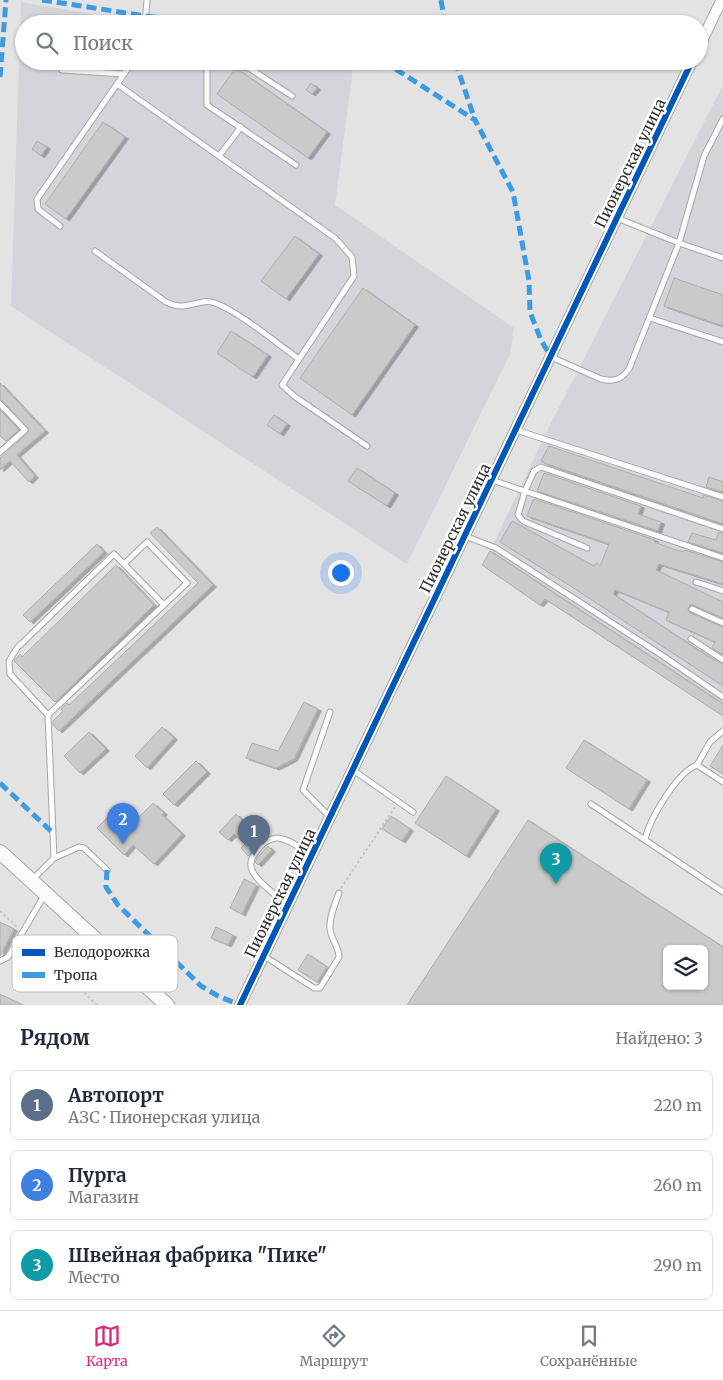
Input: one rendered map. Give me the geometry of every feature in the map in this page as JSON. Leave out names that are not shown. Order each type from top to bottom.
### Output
[{"type":"main road","points":[[0,852],[90,935]]},
{"type":"main road","points":[[153,992],[167,1005]]},
{"type":"street","points":[[708,28],[721,1]]},
{"type":"street","name":"Пионерская улица","points":[[240,1005],[688,70]]},
{"type":"lane","points":[[146,15],[147,0]]},
{"type":"lane","points":[[62,70],[124,74]]},
{"type":"lane","points":[[60,226],[38,209],[37,198],[127,70]]},
{"type":"lane","points":[[207,70],[207,104],[296,165]]},
{"type":"lane","points":[[252,70],[292,96]]},
{"type":"lane","points":[[117,84],[335,238],[352,257],[354,276],[282,384],[294,396],[367,446]]},
{"type":"lane","points":[[551,357],[601,379],[617,380],[624,377],[650,318],[679,243],[704,156],[723,119]]},
{"type":"lane","points":[[220,156],[241,127]]},
{"type":"lane","points":[[617,218],[679,243],[723,258]]},
{"type":"lane","points":[[94,251],[166,302],[182,307],[208,302],[215,303],[244,319],[299,359]]},
{"type":"lane","points":[[650,318],[723,342]]},
{"type":"lane","points":[[0,404],[25,430],[1,448]]},
{"type":"lane","points":[[516,430],[723,497]]},
{"type":"lane","points":[[588,548],[523,520],[518,515],[525,491],[534,471],[541,467],[723,529]]},
{"type":"lane","points":[[492,480],[723,558]]},
{"type":"lane","points":[[465,536],[496,548],[723,697]]},
{"type":"lane","points":[[48,715],[187,583],[147,542],[124,564]]},
{"type":"lane","points":[[54,858],[48,715],[10,674],[9,661],[17,648],[114,554],[164,605]]},
{"type":"lane","points":[[696,582],[723,591]]},
{"type":"lane","points":[[692,609],[723,623]]},
{"type":"lane","points":[[691,639],[723,660]]},
{"type":"lane","points":[[330,712],[303,790],[330,817]]},
{"type":"lane","points":[[645,840],[647,831],[660,805],[685,772],[697,765],[710,742],[723,732]]},
{"type":"lane","points":[[697,765],[723,782]]},
{"type":"lane","points":[[353,770],[413,812]]},
{"type":"lane","points":[[591,804],[723,892]]},
{"type":"lane","points":[[288,905],[254,875],[251,861],[254,854],[262,843],[270,838],[280,838],[312,855]]},
{"type":"lane","points":[[31,881],[54,858],[79,846],[84,848],[107,870]]},
{"type":"lane","points":[[264,955],[314,988],[320,988],[339,957],[330,930],[331,917],[339,893]]},
{"type":"lane","points":[[22,933],[45,894]]},
{"type":"lane","points":[[0,961],[8,957],[12,950]]},
{"type":"path","points":[[339,893],[345,880],[398,802]]},
{"type":"path","points":[[0,911],[22,933]]},
{"type":"path","points":[[83,992],[97,1005]]},
{"type":"shaded area","points":[[21,2],[98,15],[21,15]]},
{"type":"shaded area","points":[[19,70],[353,70],[335,205],[514,328],[510,354],[407,564],[11,306]]},
{"type":"shaded area","points":[[723,85],[723,716],[545,599],[540,605],[482,565],[545,435]]},
{"type":"building","points":[[234,70],[240,71],[327,132],[308,158],[217,94]]},
{"type":"building","points":[[311,83],[317,88],[312,94],[306,90]]},
{"type":"building","points":[[103,122],[125,137],[66,219],[45,204]]},
{"type":"building","points":[[37,141],[47,147],[41,156],[32,149]]},
{"type":"building","points":[[295,236],[319,254],[286,299],[261,281]]},
{"type":"building","points":[[674,278],[723,295],[723,326],[664,306]]},
{"type":"building","points":[[363,288],[415,325],[352,415],[300,378]]},
{"type":"building","points":[[231,331],[268,355],[253,377],[217,353]]},
{"type":"building","points":[[0,383],[45,431],[17,455],[35,476],[29,482],[10,461],[0,470],[0,458],[29,430],[0,400]]},
{"type":"building","points":[[0,410],[19,430],[6,441],[0,436]]},
{"type":"building","points":[[274,415],[287,424],[280,434],[267,425]]},
{"type":"building","points":[[549,446],[703,498],[703,495],[723,501],[723,524],[547,464],[541,461]]},
{"type":"building","points":[[357,468],[395,493],[387,506],[348,481]]},
{"type":"building","points":[[544,473],[641,506],[638,514],[661,522],[658,531],[537,491]]},
{"type":"building","points":[[709,477],[723,482],[723,492],[706,487]]},
{"type":"building","points":[[535,499],[655,540],[654,542],[673,549],[684,552],[685,550],[723,562],[723,584],[659,564],[656,570],[723,602],[723,618],[693,605],[690,605],[688,609],[690,613],[723,627],[723,655],[712,648],[715,642],[666,620],[669,612],[615,590],[613,594],[709,657],[723,664],[723,686],[500,542],[512,521],[594,566],[596,563],[600,566],[609,544],[527,516]]},
{"type":"building","points":[[157,527],[213,585],[59,731],[53,725],[53,721],[63,711],[61,709],[67,703],[69,705],[198,583],[150,533]]},
{"type":"building","points":[[719,532],[723,533],[723,553],[688,542],[692,533],[716,540]]},
{"type":"building","points":[[97,544],[104,552],[30,622],[23,615]]},
{"type":"building","points":[[490,551],[723,704],[723,716],[545,599],[540,605],[482,565]]},
{"type":"building","points":[[116,565],[154,605],[55,702],[14,661],[20,654],[22,657]]},
{"type":"building","points":[[304,702],[318,709],[294,759],[276,768],[246,758],[252,743],[278,751]]},
{"type":"building","points":[[162,727],[174,738],[147,768],[135,756]]},
{"type":"building","points":[[89,732],[106,749],[80,773],[64,756]]},
{"type":"building","points":[[584,740],[647,780],[629,809],[566,768]]},
{"type":"building","points":[[723,745],[723,774],[710,766]]},
{"type":"building","points":[[196,761],[207,772],[174,805],[163,794]]},
{"type":"building","points":[[446,776],[496,809],[466,856],[415,823]]},
{"type":"building","points":[[153,803],[164,813],[162,815],[182,834],[154,864],[133,845],[124,855],[97,828],[108,817],[124,832]]},
{"type":"building","points":[[236,814],[245,823],[240,828],[250,837],[254,833],[261,840],[248,856],[241,848],[245,844],[234,834],[228,840],[219,832]]},
{"type":"building","points":[[391,816],[410,829],[402,841],[382,829]]},
{"type":"building","points":[[528,820],[723,947],[723,1005],[407,1005]]},
{"type":"building","points":[[268,846],[272,850],[258,865],[255,862],[257,858]]},
{"type":"building","points":[[244,879],[256,885],[242,914],[230,908]]},
{"type":"building","points":[[0,922],[14,929],[0,956]]},
{"type":"building","points":[[216,927],[233,935],[228,945],[211,938]]},
{"type":"building","points":[[308,954],[327,967],[317,982],[298,970]]},
{"type":"building","points":[[0,994],[23,1005],[0,1005]]},
{"type":"marked path","points":[[0,77],[6,0]]},
{"type":"marked path","points":[[42,0],[140,15]]},
{"type":"marked path","points":[[441,0],[444,15]]},
{"type":"marked path","points":[[397,70],[475,120],[513,192],[529,281],[530,312],[541,340],[551,357]]},
{"type":"marked path","points":[[458,70],[475,120]]},
{"type":"marked path","points":[[0,783],[53,833]]},
{"type":"marked path","points":[[107,870],[106,887],[118,905],[149,935]]},
{"type":"marked path","points":[[178,964],[201,986],[233,1002]]},
{"type":"cycle path","points":[[240,1005],[688,70]]},
{"type":"place","name":"Пурга","points":[[123,844]]},
{"type":"place","name":"Автопорт","points":[[254,856]]},
{"type":"place","name":"Швейная фабрика \"Пике\"","points":[[556,884]]}]
